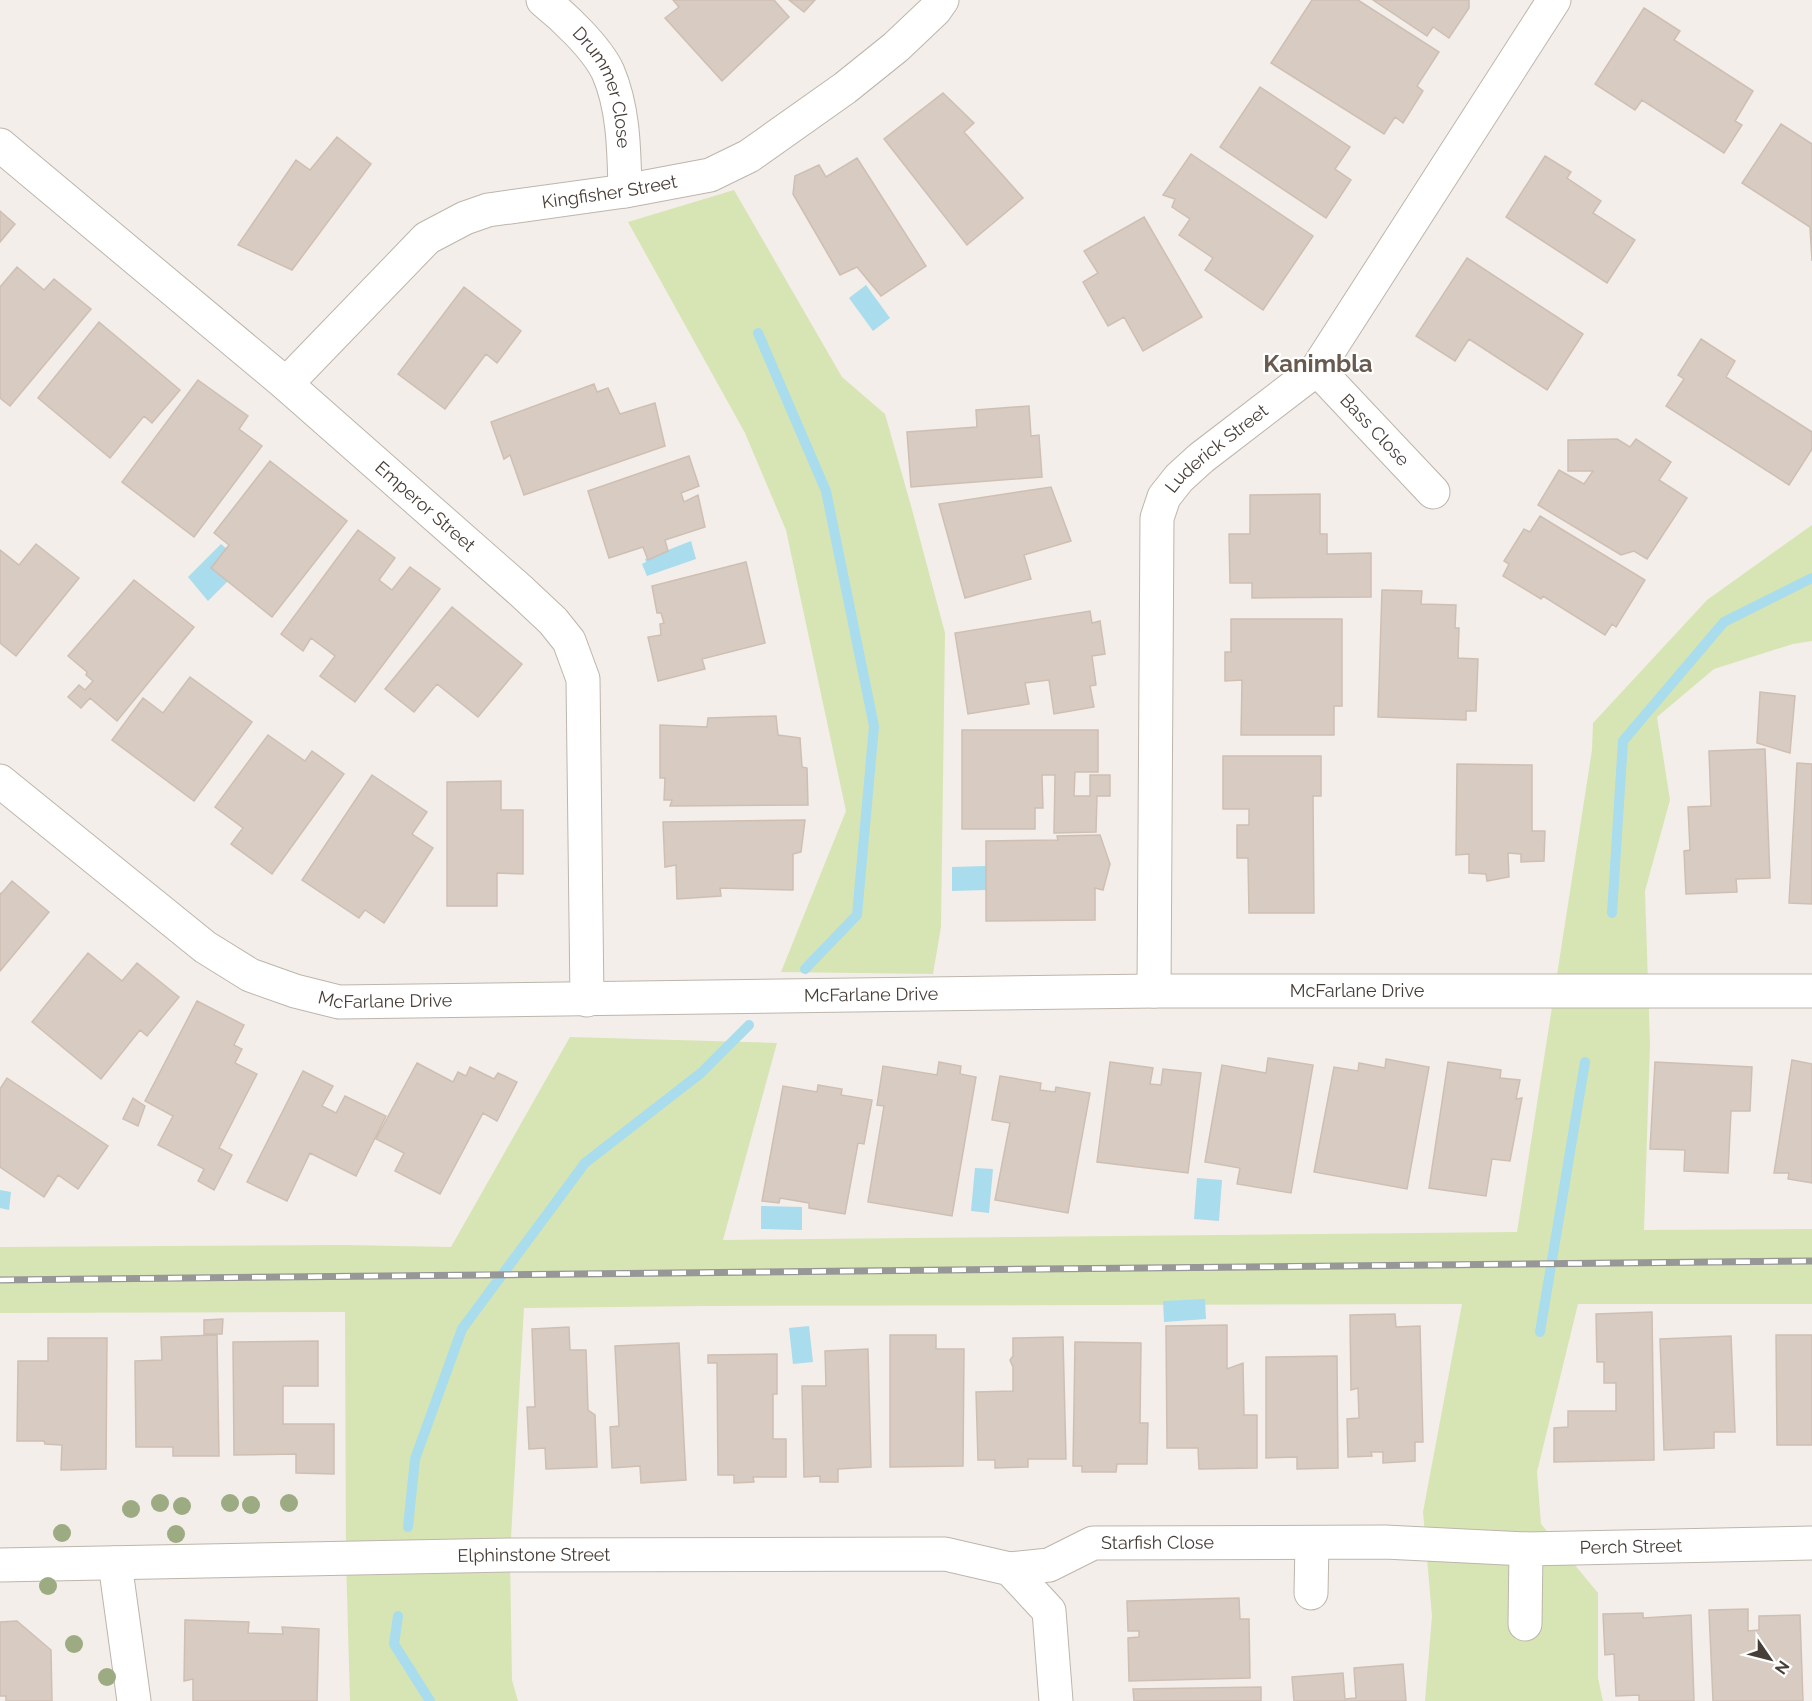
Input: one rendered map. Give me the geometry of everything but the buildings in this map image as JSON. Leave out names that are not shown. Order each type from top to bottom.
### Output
[{"type":"street","name":"Drummer Close","points":[[543,0],[571,25],[596,54],[607,71],[615,94],[624,141],[625,191]]},
{"type":"street","name":"Kingfisher Street","points":[[286,384],[427,238],[465,218],[488,210],[625,191],[710,175],[749,156],[845,88],[896,47],[942,0]]},
{"type":"street","name":"Luderick Street","points":[[1154,991],[1157,518],[1164,497],[1179,478],[1201,458],[1317,369],[1554,0]]},
{"type":"street","name":"Emperor Street","points":[[0,145],[286,384],[521,591],[553,621],[569,641],[583,679],[586,1000]]},
{"type":"street","name":"Bass Close","points":[[1317,369],[1433,492]]},
{"type":"street","name":"McFarlane Drive","points":[[0,781],[205,947],[250,975],[295,991],[339,1002],[1154,991],[1812,991]]},
{"type":"street","name":"Starfish Close","points":[[1010,1569],[1049,1565],[1093,1543],[1385,1542],[1526,1549]]},
{"type":"street","points":[[1311,1593],[1312,1543]]},
{"type":"street","name":"Perch Street","points":[[1526,1549],[1812,1543]]},
{"type":"street","points":[[1525,1624],[1526,1549]]},
{"type":"street","name":"Elphinstone Street","points":[[0,1565],[510,1555],[945,1554],[1010,1569]]},
{"type":"street","points":[[1056,1701],[1049,1611],[1057,1580],[1070,1555]]},
{"type":"street","points":[[115,1563],[134,1701]]},
{"type":"street","points":[[1010,1569],[1049,1611]]},
{"type":"green space","points":[[734,190],[842,377],[885,414],[945,633],[941,927],[933,974],[781,972],[846,811],[786,530],[745,433],[628,222]]},
{"type":"green space","points":[[1812,525],[1812,641],[1793,644],[1714,669],[1657,717],[1670,800],[1645,891],[1650,1044],[1644,1230],[1812,1229],[1812,1304],[1578,1304],[1537,1472],[1541,1524],[1598,1593],[1598,1678],[1603,1701],[1425,1701],[1432,1616],[1423,1512],[1462,1304],[524,1308],[510,1555],[512,1680],[518,1701],[350,1701],[346,1558],[345,1312],[0,1313],[0,1247],[345,1245],[451,1247],[570,1037],[777,1043],[723,1240],[1517,1232],[1592,750],[1593,723],[1707,600]]},
{"type":"water","points":[[866,285],[890,318],[873,331],[849,298]]},
{"type":"water","points":[[691,541],[696,559],[647,576],[642,564],[646,562],[645,559]]},
{"type":"water","points":[[221,544],[245,564],[208,601],[188,577]]},
{"type":"water","points":[[986,866],[986,890],[952,891],[952,867]]},
{"type":"water","points":[[975,1168],[993,1169],[989,1213],[971,1211]]},
{"type":"water","points":[[1197,1178],[1222,1180],[1219,1221],[1194,1219]]},
{"type":"water","points":[[0,1190],[11,1192],[9,1210],[0,1208]]},
{"type":"water","points":[[761,1206],[802,1207],[802,1230],[761,1229]]},
{"type":"water","points":[[1205,1299],[1206,1319],[1164,1322],[1163,1301]]},
{"type":"water","points":[[809,1326],[813,1362],[793,1364],[789,1328]]},
{"type":"waterway","points":[[758,333],[826,491],[874,726],[857,915],[805,969]]},
{"type":"waterway","points":[[1612,913],[1623,741],[1724,622],[1812,578]]},
{"type":"waterway","points":[[408,1527],[415,1459],[462,1329],[585,1163],[701,1073],[749,1025]]},
{"type":"waterway","points":[[1540,1332],[1585,1062]]},
{"type":"waterway","points":[[398,1616],[394,1644],[430,1701]]},
{"type":"railway","points":[[0,1280],[1812,1261]]},
{"type":"district","name":"Kanimbla","points":[[1318,364]]}]
